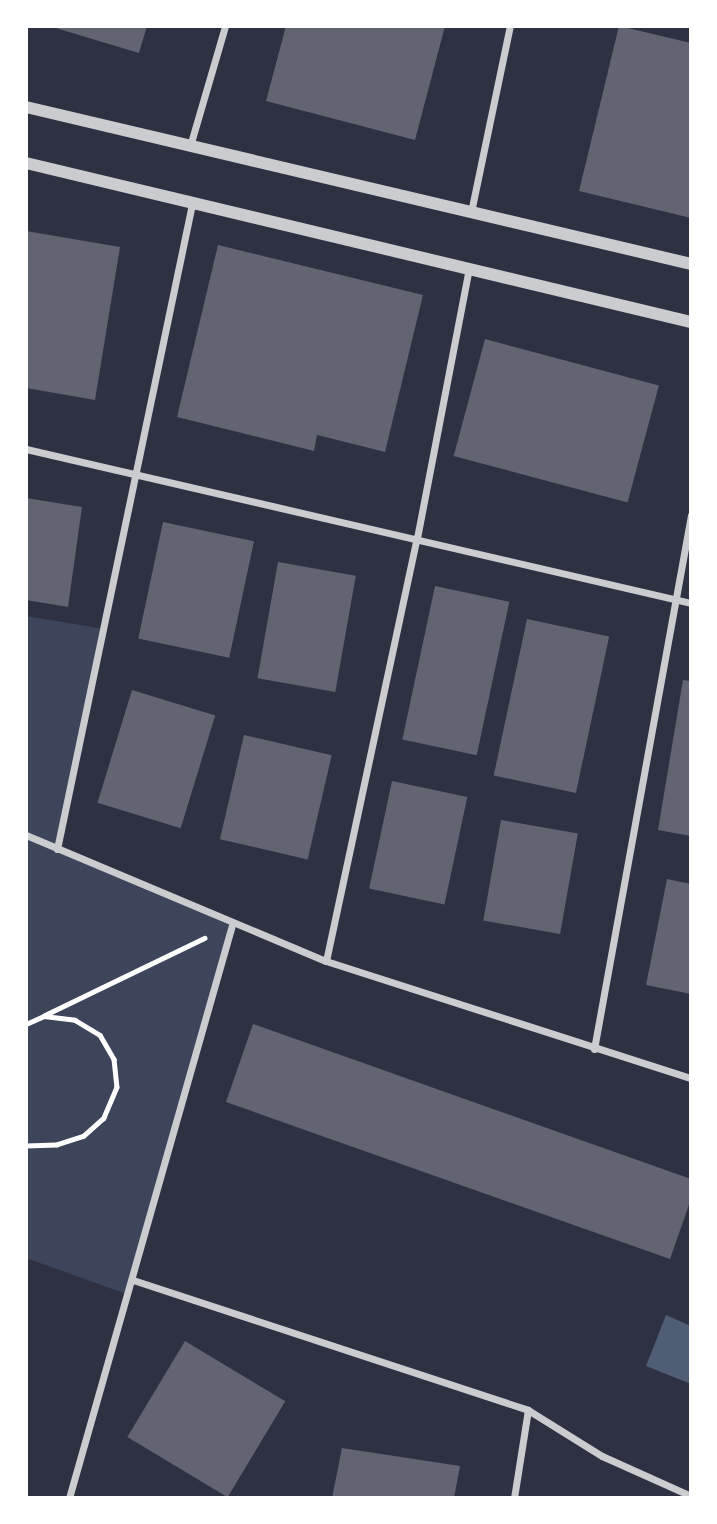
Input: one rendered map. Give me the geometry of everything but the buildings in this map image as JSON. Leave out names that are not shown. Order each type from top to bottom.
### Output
[{"type":"street","points":[[190,146],[225,26]]},
{"type":"street","points":[[471,212],[510,26]]},
{"type":"street","points":[[26,107],[691,264]]},
{"type":"street","points":[[26,163],[691,321]]},
{"type":"street","points":[[57,849],[139,473],[192,204]]},
{"type":"street","points":[[326,961],[417,538],[468,269]]},
{"type":"street","points":[[26,449],[139,473],[691,603]]},
{"type":"street","points":[[594,1049],[691,515]]},
{"type":"street","points":[[26,835],[232,925],[326,961],[691,1078]]},
{"type":"street","points":[[69,1498],[232,925]]},
{"type":"street","points":[[133,1280],[528,1410],[602,1456],[691,1496]]},
{"type":"street","points":[[514,1498],[528,1410]]},
{"type":"path","points":[[26,1024],[232,925]]},
{"type":"path","points":[[26,1146],[57,1145],[84,1136],[104,1118],[117,1087],[114,1059],[100,1035],[75,1020],[44,1016]]},
{"type":"shaded area","points":[[26,616],[105,629],[57,849],[232,925],[129,1295],[26,1258]]},
{"type":"shaded area","points":[[666,1315],[691,1326],[691,1384],[646,1366]]}]
